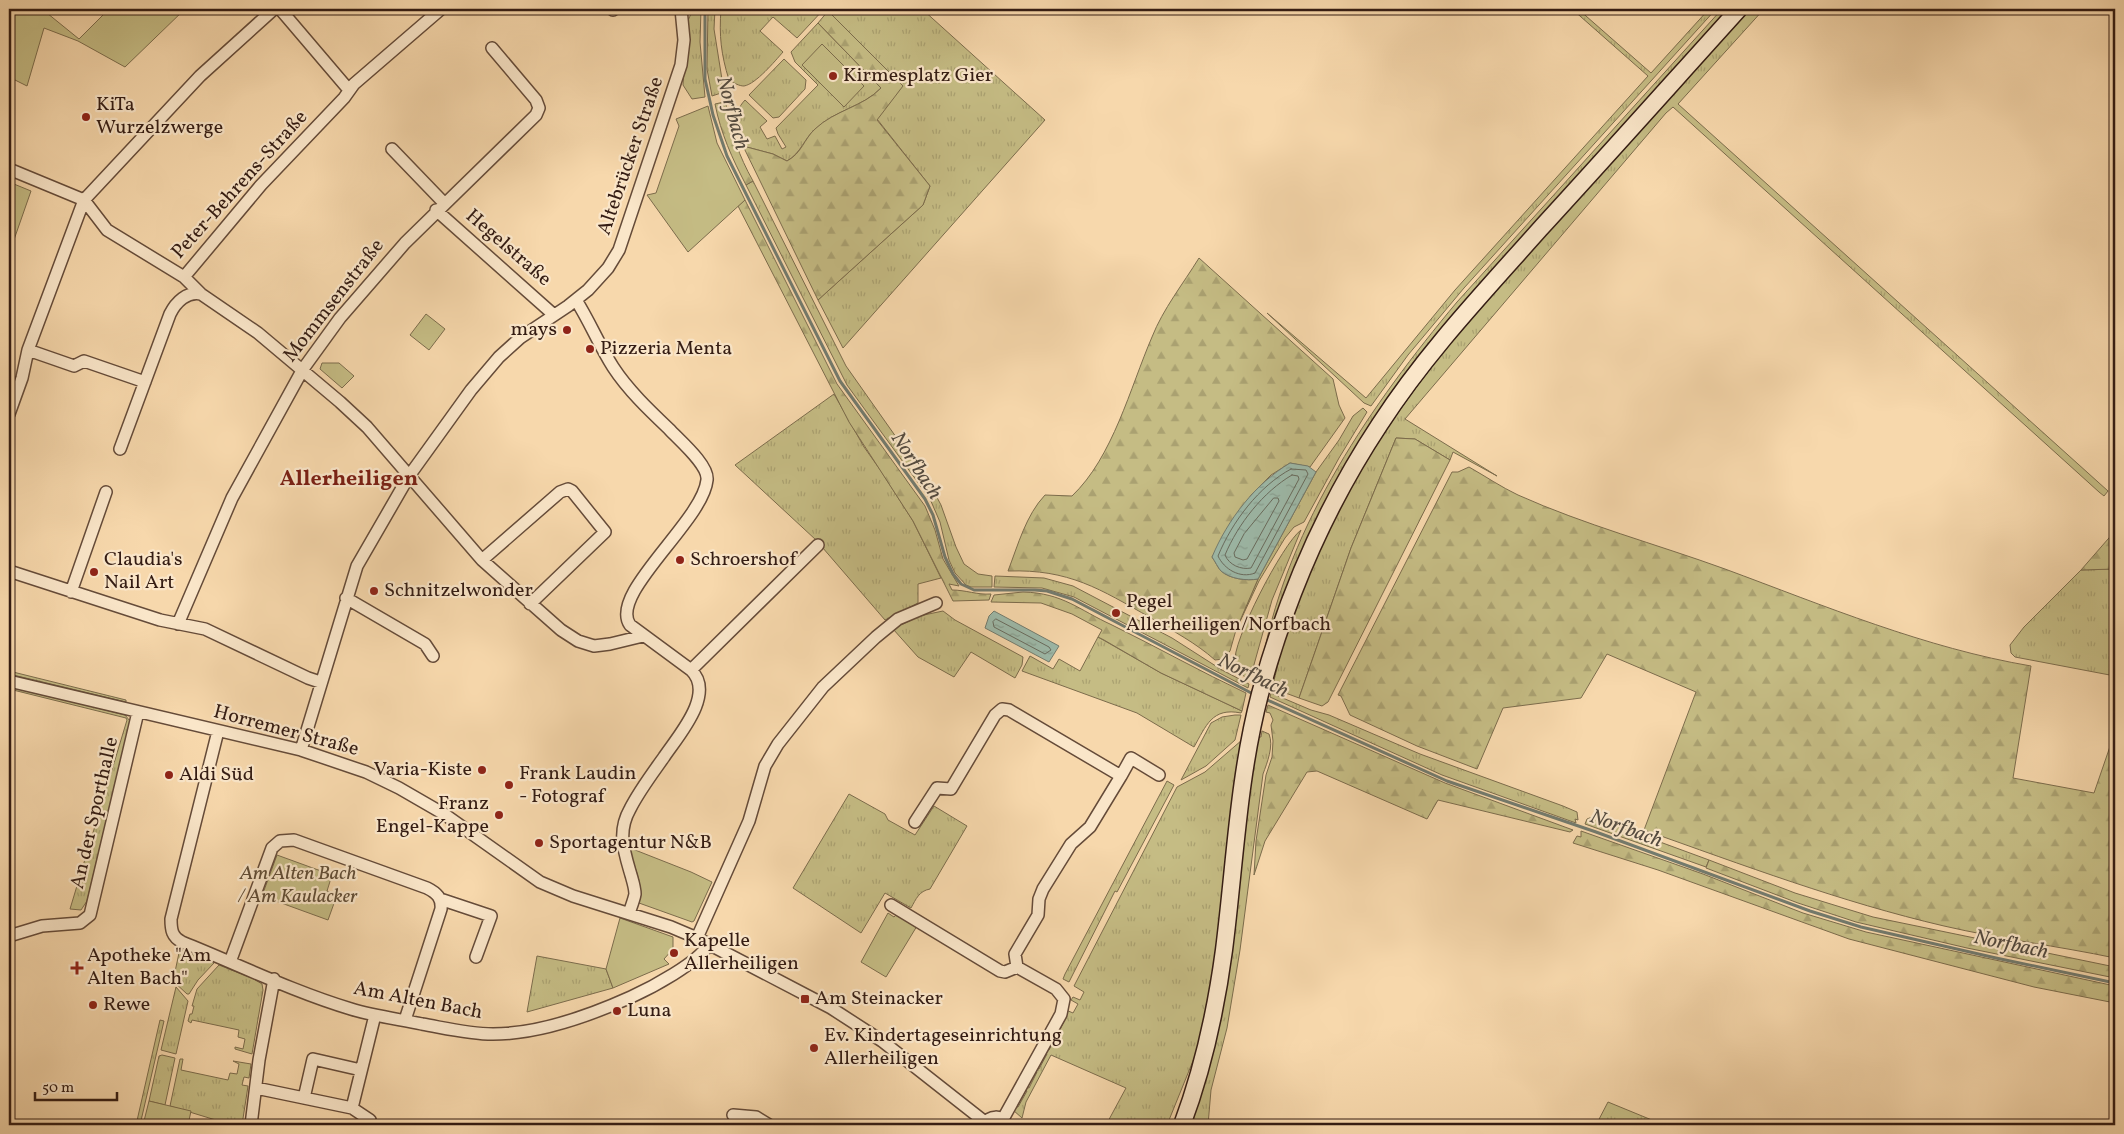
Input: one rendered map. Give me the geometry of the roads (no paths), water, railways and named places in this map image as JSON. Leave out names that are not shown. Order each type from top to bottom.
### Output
[{"type":"main road","points":[[1182,1125],[1197,1081],[1218,988],[1242,782],[1251,735],[1270,660],[1292,594],[1319,532],[1361,454],[1404,389],[1427,359],[1478,298],[1739,9]]},
{"type":"street","points":[[9,414],[22,378],[28,350],[84,200],[200,76],[274,9]]},
{"type":"street","points":[[280,9],[349,90]]},
{"type":"street","name":"Peter-Behrens-Straße","points":[[84,200],[107,230],[184,277],[261,185],[344,98],[354,84],[442,9]]},
{"type":"street","name":"Altebrücker Straße","points":[[301,750],[346,598],[361,557],[409,476],[472,390],[500,357],[520,338],[576,300],[608,268],[626,232],[681,65],[684,40],[681,9]]},
{"type":"street","name":"Mommsenstraße","points":[[178,624],[232,498],[303,369],[340,318],[376,274],[440,206],[532,121],[539,108],[536,100],[492,48]]},
{"type":"street","name":"Hegelstraße","points":[[392,149],[440,206],[554,314]]},
{"type":"street","points":[[9,169],[84,200]]},
{"type":"street","points":[[184,277],[201,294],[246,324],[303,369],[367,427],[482,560],[530,604],[567,634],[585,644],[600,646],[643,636]]},
{"type":"street","points":[[120,449],[173,309],[184,297],[192,294],[201,294]]},
{"type":"street","points":[[576,300],[604,352],[622,380],[694,456],[707,474],[704,492],[688,520],[646,574],[628,601],[626,610],[630,626],[691,670],[696,676],[699,686],[698,699],[692,715],[630,808],[622,828],[622,840],[635,890],[629,912]]},
{"type":"street","points":[[28,350],[74,366],[84,361],[145,382]]},
{"type":"street","points":[[482,560],[564,490],[572,491],[605,532],[530,604]]},
{"type":"street","points":[[71,592],[106,492]]},
{"type":"street","points":[[691,670],[818,546]]},
{"type":"street","points":[[9,571],[160,620],[205,629],[320,682]]},
{"type":"street","points":[[346,598],[425,644],[433,656]]},
{"type":"street","points":[[697,938],[749,821],[765,766],[778,744],[823,687],[862,649],[898,620],[936,603]]},
{"type":"street","name":"Horremer Straße","points":[[9,681],[301,750],[339,762],[398,788],[444,814],[519,869],[540,882],[573,896],[629,912],[697,938],[808,995],[860,1026],[984,1123]]},
{"type":"street","points":[[915,822],[937,788],[951,789],[995,716],[1002,709],[1010,710],[1121,776]]},
{"type":"street","name":"An der Sporthalle","points":[[9,936],[42,926],[75,924],[86,920],[91,908],[138,712]]},
{"type":"street","name":"Am Alten Bach","points":[[218,731],[171,919],[174,935],[182,942],[338,1005],[375,1015],[476,1033],[511,1033],[548,1026],[605,1008],[642,992],[692,961],[704,952],[708,944]]},
{"type":"street","points":[[984,1123],[993,1117],[1005,1122],[1061,1014],[1064,1000],[1056,989],[1017,967],[1015,957],[1016,951],[1038,915],[1039,898],[1043,890],[1071,844],[1090,827],[1131,758],[1159,774]]},
{"type":"street","points":[[230,962],[272,848],[285,840],[294,840],[427,888],[440,899],[491,916],[476,957]]},
{"type":"street","points":[[404,1020],[439,917],[441,909],[440,899]]},
{"type":"street","points":[[891,905],[1000,971],[1007,971],[1017,967]]},
{"type":"street","points":[[252,1125],[264,1026],[274,980]]},
{"type":"street","points":[[352,1108],[375,1015]]},
{"type":"street","points":[[304,1098],[313,1060],[361,1070]]},
{"type":"street","points":[[256,1088],[352,1108],[370,1120],[369,1125]]},
{"type":"street","points":[[733,1115],[756,1117],[769,1125]]},
{"type":"water","points":[[1290,463],[1308,466],[1316,472],[1258,579],[1239,579],[1225,574],[1220,570],[1212,557],[1226,529],[1254,492],[1265,481]]},
{"type":"water","points":[[994,611],[1059,646],[1049,662],[985,628],[989,616]]},
{"type":"waterway","name":"Norfbach","points":[[705,9],[705,79],[713,115],[727,156],[840,381],[925,499],[933,515],[945,557],[953,574],[961,584],[974,590],[1047,591],[1072,599],[1255,695]]},
{"type":"waterway","name":"Norfbach","points":[[1263,698],[1447,781],[1596,832],[1810,911],[1861,927],[2115,983]]},
{"type":"place","name":"Kirmesplatz Gier","points":[[833,76]]},
{"type":"place","name":"KiTa Wurzelzwerge","points":[[86,117]]},
{"type":"place","name":"mays","points":[[567,330]]},
{"type":"place","name":"Pizzeria Menta","points":[[590,349]]},
{"type":"place","name":"Schroershof","points":[[680,560]]},
{"type":"place","name":"Claudia's Nail Art","points":[[94,572]]},
{"type":"place","name":"Schnitzelwonder","points":[[374,591]]},
{"type":"place","name":"Pegel Allerheiligen/Norfbach","points":[[1116,613]]},
{"type":"place","name":"Varia-Kiste","points":[[482,770]]},
{"type":"place","name":"Aldi Süd","points":[[169,775]]},
{"type":"place","name":"Frank Laudin - Fotograf","points":[[509,785]]},
{"type":"place","name":"Franz Engel-Kappe","points":[[499,815]]},
{"type":"place","name":"Sportagentur N&B","points":[[539,843]]},
{"type":"place","name":"Kapelle Allerheiligen","points":[[674,953]]},
{"type":"place","name":"Apotheke \"Am Alten Bach\"","points":[[77,968]]},
{"type":"place","name":"Am Steinacker","points":[[805,999]]},
{"type":"place","name":"Rewe","points":[[93,1005]]},
{"type":"place","name":"Luna","points":[[617,1011]]},
{"type":"place","name":"Ev. Kindertageseinrichtung Allerheiligen","points":[[814,1048]]},
{"type":"district","name":"Allerheiligen","points":[[349,479]]},
{"type":"park label","name":"Am Alten Bach / Am Kaulacker","points":[[298,886]]}]
